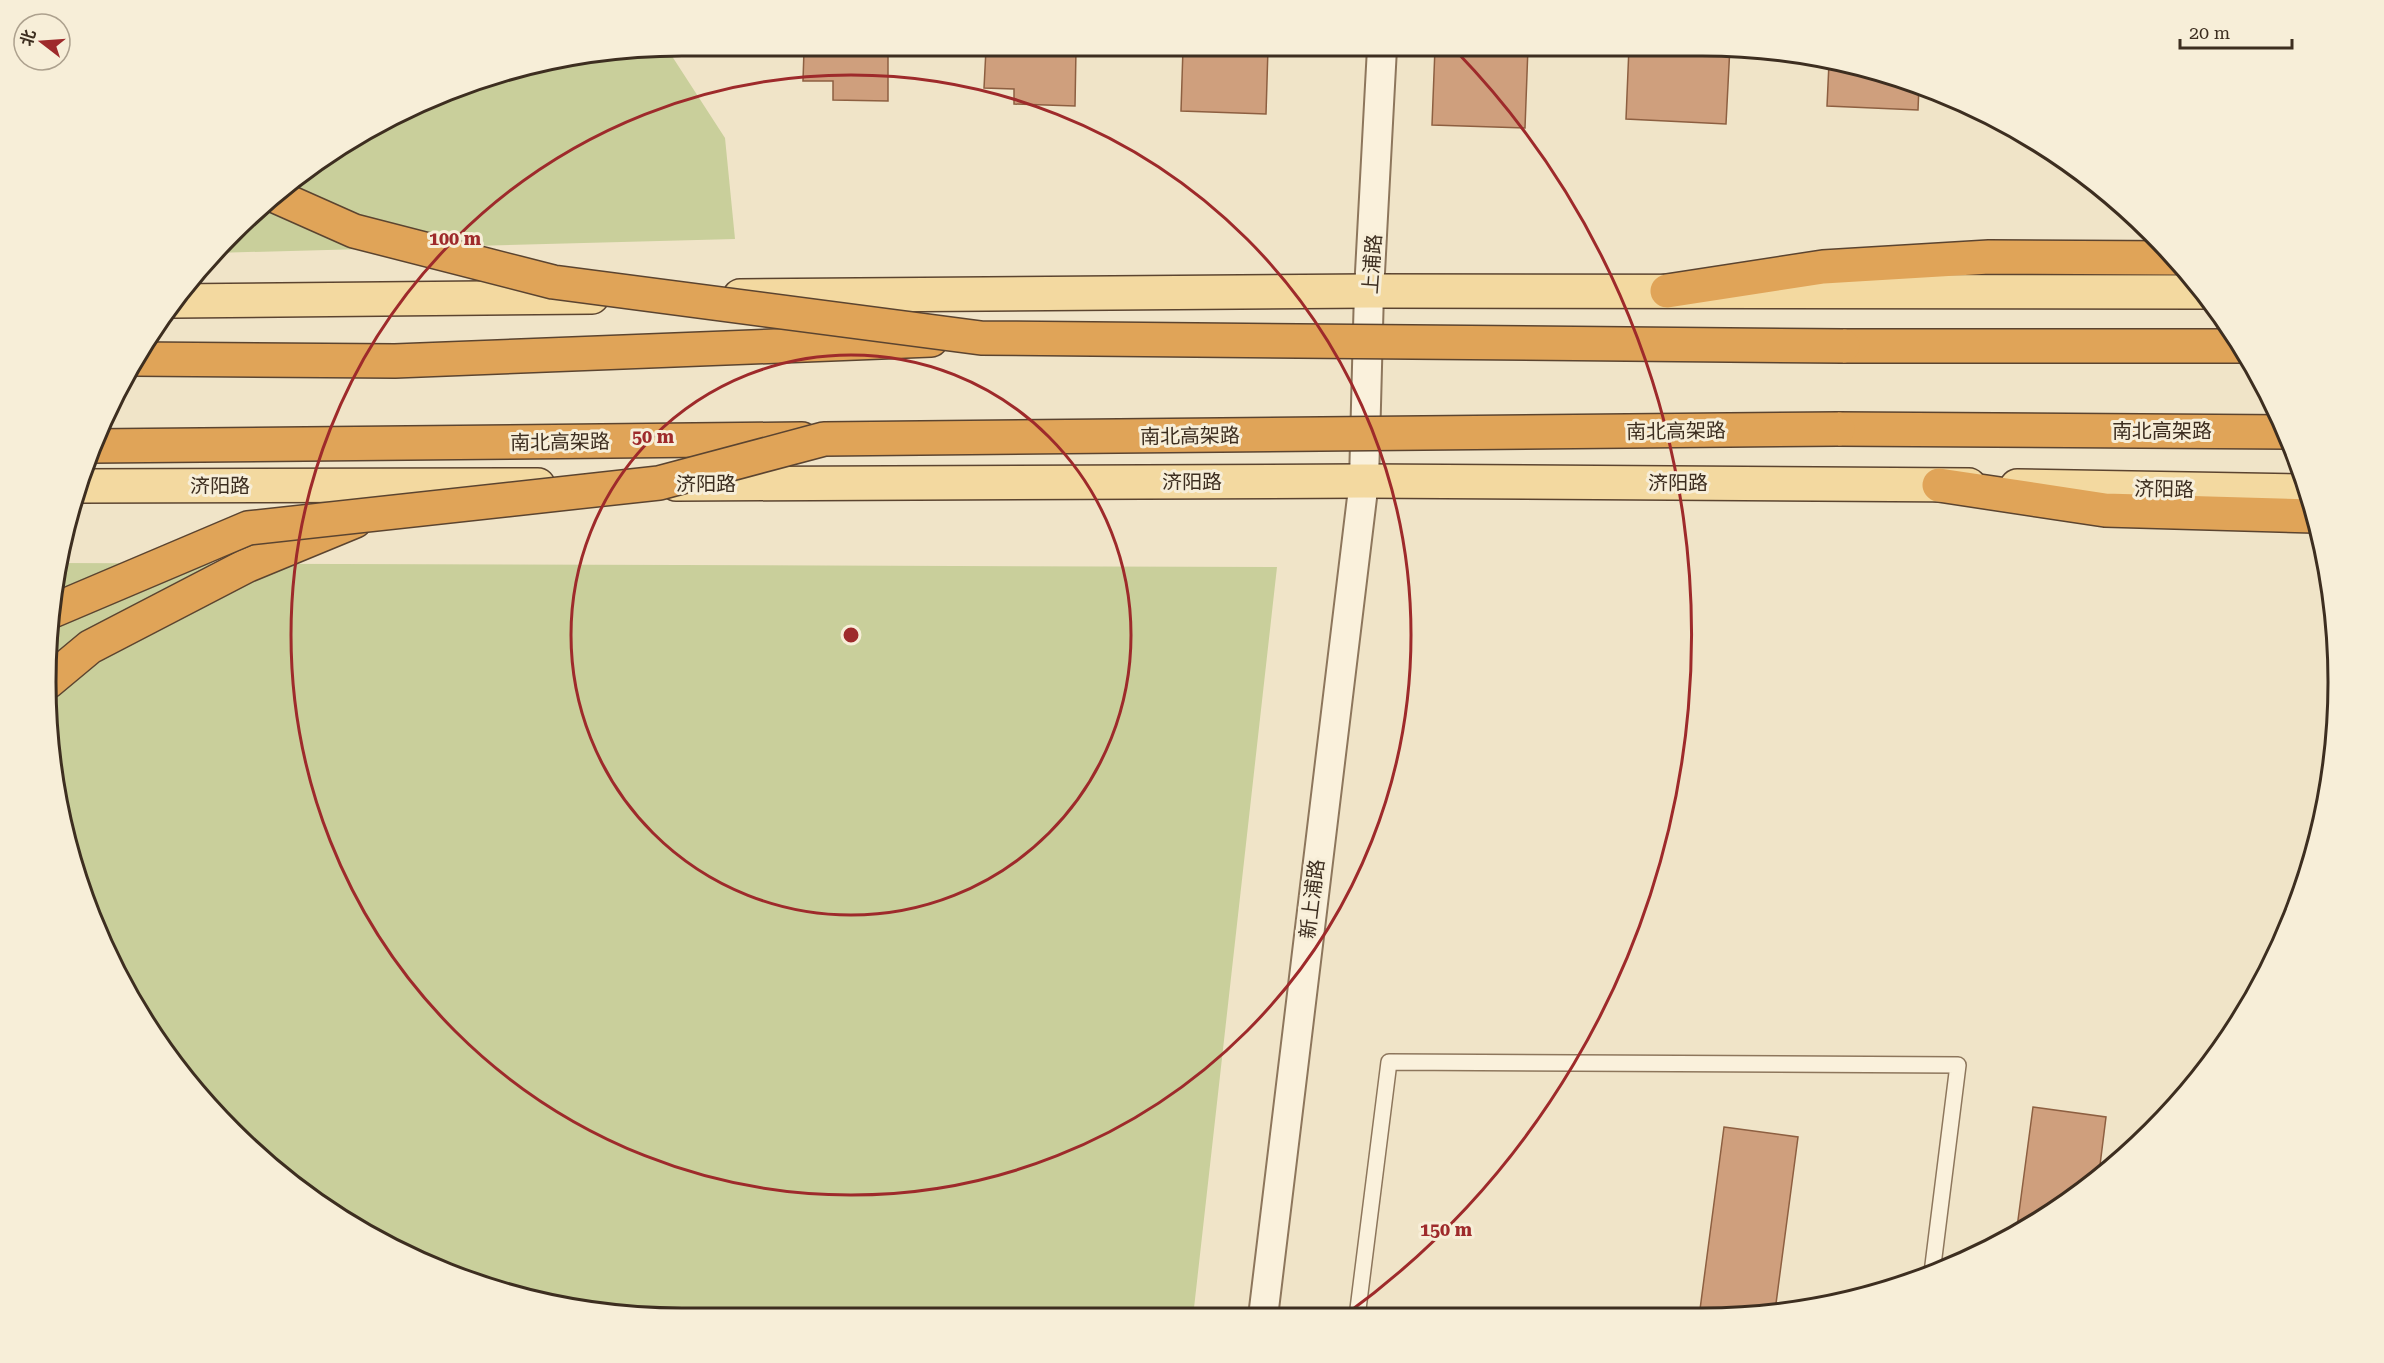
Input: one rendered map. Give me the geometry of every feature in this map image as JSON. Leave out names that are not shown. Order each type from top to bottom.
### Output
[{"type":"highway","points":[[283,199],[354,231],[553,282],[981,338]]},
{"type":"highway","points":[[1667,291],[1822,267],[1989,256],[2163,258]]},
{"type":"highway","points":[[145,359],[395,361],[981,338],[1831,346],[2231,346]]},
{"type":"highway","name":"南北高架路","points":[[102,446],[1838,429],[2276,432]]},
{"type":"highway","points":[[60,608],[248,528],[659,483],[824,439]]},
{"type":"highway","points":[[1939,485],[2105,510],[2304,508]]},
{"type":"highway","points":[[56,675],[90,647],[235,571],[369,515]]},
{"type":"main road","points":[[184,301],[1369,291],[2192,292]]},
{"type":"main road","name":"济阳路","points":[[87,486],[1364,481],[1939,485]]},
{"type":"street","name":"上浦路","points":[[1364,481],[1369,291],[1382,55]]},
{"type":"street","name":"新上浦路","points":[[1264,1308],[1364,481]]},
{"type":"lane","points":[[1358,1308],[1389,1062],[1958,1065],[1933,1263]]},
{"type":"green space","points":[[672,56],[725,138],[735,239],[226,253],[269,211],[334,161],[368,139],[442,103],[519,77],[559,68],[600,61]]},
{"type":"green space","points":[[67,563],[1277,567],[1194,1308],[682,1308],[641,1306],[600,1302],[519,1286],[442,1260],[368,1224],[300,1178],[239,1124],[185,1063],[139,994],[103,921],[77,844],[68,804],[61,763],[56,682],[57,641]]},
{"type":"building","points":[[804,55],[888,55],[888,101],[833,100],[833,81],[803,81]]},
{"type":"building","points":[[986,55],[1076,55],[1075,106],[1014,104],[1014,89],[984,88]]},
{"type":"building","points":[[1183,55],[1268,55],[1266,114],[1181,111]]},
{"type":"building","points":[[1435,55],[1528,55],[1525,128],[1432,125]]},
{"type":"building","points":[[1629,55],[1729,56],[1726,124],[1626,119]]},
{"type":"building","points":[[1829,69],[1865,77],[1919,94],[1918,110],[1827,106]]},
{"type":"building","points":[[2033,1107],[2106,1117],[2100,1165],[2050,1202],[2018,1222]]},
{"type":"building","points":[[1724,1127],[1798,1137],[1776,1303],[1700,1308]]}]
